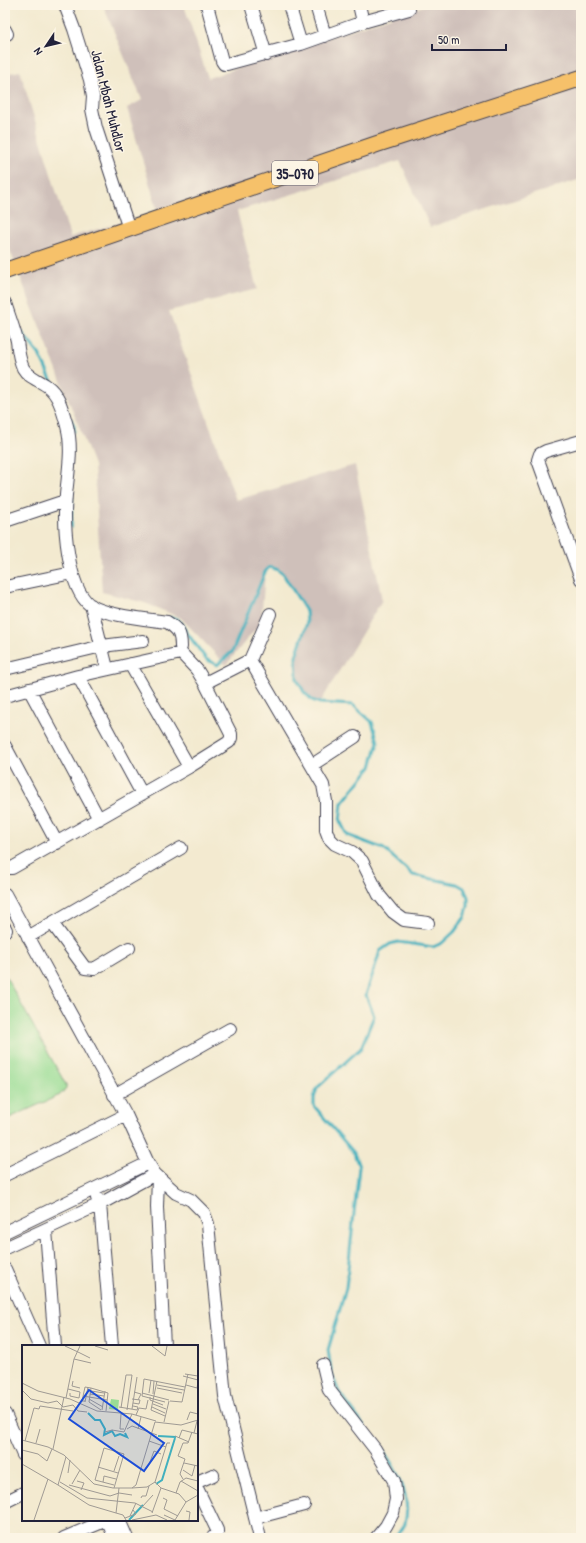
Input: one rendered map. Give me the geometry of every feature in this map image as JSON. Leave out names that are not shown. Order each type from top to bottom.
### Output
[{"type":"main road","name":"35-070","points":[[8,270],[377,144],[581,78]]},
{"type":"street","name":"Jalan Mbah Muhdlor","points":[[65,5],[90,80],[93,96],[92,109],[96,128],[129,229]]},
{"type":"street","points":[[207,5],[224,64],[266,55],[301,44],[364,22],[392,9],[409,9]]},
{"type":"street","points":[[251,5],[266,55]]},
{"type":"street","points":[[289,5],[301,44]]},
{"type":"street","points":[[316,5],[325,36]]},
{"type":"street","points":[[359,5],[364,22]]},
{"type":"street","points":[[5,304],[12,323],[19,357],[24,369],[56,395],[67,427],[70,444],[66,501],[68,545],[72,572],[81,596],[91,605],[102,611],[167,622],[176,627],[179,633],[181,646]]},
{"type":"street","points":[[581,441],[546,451],[540,454],[538,460],[581,579]]},
{"type":"street","points":[[5,521],[66,501]]},
{"type":"street","points":[[5,588],[72,572]]},
{"type":"street","points":[[91,605],[106,664]]},
{"type":"street","points":[[205,683],[250,660],[270,614]]},
{"type":"street","points":[[5,669],[102,646],[143,641]]},
{"type":"street","points":[[5,696],[78,676],[181,653],[197,670],[231,734],[229,742],[189,767],[12,868],[7,868],[5,865]]},
{"type":"street","points":[[250,660],[312,765],[322,785],[326,801],[326,830],[329,838],[335,844],[352,852],[362,861],[379,896],[393,912],[404,920],[428,923]]},
{"type":"street","points":[[130,664],[189,767]]},
{"type":"street","points":[[78,676],[142,794]]},
{"type":"street","points":[[29,689],[99,819]]},
{"type":"street","points":[[312,765],[355,737]]},
{"type":"street","points":[[5,746],[56,843]]},
{"type":"street","points":[[28,937],[181,848]]},
{"type":"street","points":[[5,894],[9,911],[28,937],[126,1115],[148,1163],[156,1176],[176,1193],[191,1200],[204,1213],[208,1224],[225,1396],[260,1538]]},
{"type":"street","points":[[52,923],[85,968],[94,969],[129,948]]},
{"type":"street","points":[[114,1094],[230,1029]]},
{"type":"street","points":[[5,1175],[126,1115]]},
{"type":"street","points":[[5,1232],[148,1163]]},
{"type":"street","points":[[5,1248],[46,1230],[156,1176]]},
{"type":"street","points":[[156,1176],[164,1345]]},
{"type":"street","points":[[93,1190],[100,1204],[112,1345]]},
{"type":"street","points":[[46,1230],[55,1345]]},
{"type":"street","points":[[5,1269],[39,1345]]},
{"type":"street","points":[[323,1364],[329,1390],[361,1430],[387,1467],[394,1481],[396,1498],[393,1513],[386,1526],[376,1538]]},
{"type":"street","points":[[5,1414],[22,1453]]},
{"type":"street","points":[[198,1482],[213,1475]]},
{"type":"street","points":[[198,1490],[216,1530],[217,1534],[212,1538]]},
{"type":"street","points":[[5,1502],[22,1494]]},
{"type":"street","points":[[255,1518],[304,1505]]},
{"type":"street","points":[[64,1538],[105,1521]]},
{"type":"street","points":[[107,1521],[115,1538]]},
{"type":"street","points":[[119,1521],[127,1538]]},
{"type":"shaded area","points":[[103,5],[184,5],[208,78],[426,5],[581,5],[581,179],[430,227],[400,161],[237,211],[257,289],[169,311],[236,500],[355,465],[382,600],[320,703],[312,700],[304,692],[297,679],[296,656],[307,623],[306,611],[295,591],[283,574],[278,570],[271,567],[265,572],[261,622],[226,665],[181,618],[145,603],[102,592],[94,465],[5,238],[5,74],[20,71],[70,237],[158,212],[127,108],[142,100]]},
{"type":"green space","points":[[5,975],[66,1085],[66,1088],[60,1095],[5,1120]]},
{"type":"waterway","points":[[5,293],[7,299]]},
{"type":"waterway","points":[[18,328],[39,354],[54,386]]},
{"type":"waterway","points":[[71,420],[74,426],[74,431]]},
{"type":"waterway","points":[[71,527],[72,499]]},
{"type":"waterway","points":[[170,618],[177,619],[206,659],[217,665],[232,652],[265,572],[271,567],[283,574],[306,611],[307,623],[296,656],[297,679],[304,692],[312,700],[320,703],[353,705],[372,722],[378,742],[371,767],[342,803],[340,821],[347,835],[384,849],[413,875],[457,884],[464,888],[468,897],[468,906],[465,917],[454,932],[442,943],[433,947],[398,942],[390,944],[380,951],[366,995],[374,1016],[361,1048],[317,1088],[314,1098],[314,1106],[354,1153],[359,1167],[346,1288],[328,1350],[332,1375],[339,1392],[364,1426]]},
{"type":"waterway","points":[[381,1448],[397,1473],[406,1503],[407,1513],[404,1525],[395,1538]]}]
